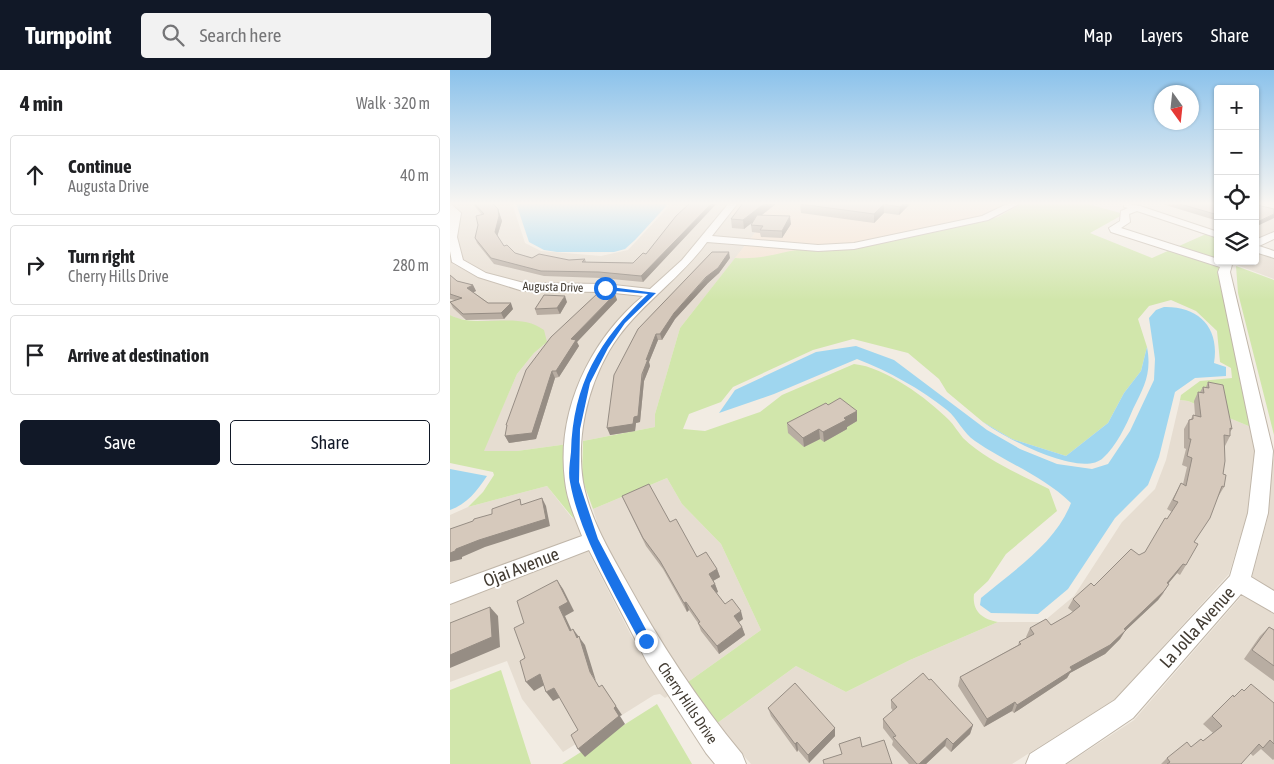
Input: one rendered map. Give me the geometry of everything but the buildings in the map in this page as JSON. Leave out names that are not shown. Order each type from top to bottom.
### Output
[{"type":"street","name":"Augusta Drive","points":[[452,235],[458,262],[482,275],[523,287],[605,288],[653,293]]},
{"type":"street","name":"Cherry Hills Drive","points":[[707,235],[679,270],[623,322],[605,348],[586,383],[576,429],[574,482],[593,540],[646,641],[712,740],[732,764]]},
{"type":"street","points":[[702,242],[831,248],[854,246],[904,235]]},
{"type":"street","points":[[1133,235],[1214,259]]},
{"type":"street","points":[[1259,242],[1273,235]]},
{"type":"street","points":[[1259,244],[1274,246]]},
{"type":"street","points":[[1259,245],[1274,255]]},
{"type":"street","name":"La Jolla Avenue","points":[[1040,764],[1124,709],[1239,581],[1258,513],[1264,451],[1224,272],[1226,265]]},
{"type":"street","name":"Ojai Avenue","points":[[450,594],[593,540]]},
{"type":"street","points":[[1239,581],[1274,603]]},
{"type":"shaded area","points":[[523,235],[525,243],[541,251],[601,256],[628,250],[642,235],[702,235],[675,269],[651,290],[526,285],[486,273],[463,260],[457,236]]},
{"type":"shaded area","points":[[710,235],[753,235],[680,328],[655,414],[655,427],[583,441],[583,428],[592,383],[610,348],[628,322],[683,270]]},
{"type":"shaded area","points":[[753,235],[916,235],[857,248],[804,249],[757,259],[735,258]]},
{"type":"shaded area","points":[[450,251],[453,264],[478,277],[519,290],[603,290],[645,295],[618,321],[599,348],[568,444],[517,451],[483,451],[517,374],[534,353],[547,342],[490,321],[458,319],[450,315]]},
{"type":"shaded area","points":[[1259,254],[1274,259],[1274,279],[1237,265],[1259,265]]},
{"type":"shaded area","points":[[1180,400],[1188,401],[1251,427],[1255,448],[1249,508],[1229,574],[1115,699],[1012,764],[751,764],[716,724],[796,666],[846,692],[910,660],[998,622],[1043,622],[1074,596],[1122,522],[1155,489],[1166,460]]},
{"type":"shaded area","points":[[1272,455],[1274,460],[1274,596],[1251,581],[1268,517]]},
{"type":"shaded area","points":[[667,478],[682,504],[721,544],[761,630],[688,682],[655,634],[601,535],[593,509]]},
{"type":"shaded area","points":[[547,486],[572,518],[576,516],[582,536],[450,586],[450,515],[468,507]]},
{"type":"shaded area","points":[[587,549],[637,647],[668,696],[665,698],[660,694],[654,695],[563,752],[522,699],[507,661],[450,682],[450,602]]},
{"type":"shaded area","points":[[1245,592],[1274,612],[1274,764],[1067,764],[1134,720]]},
{"type":"green space","points":[[916,235],[1096,235],[1152,258],[1203,235],[1214,237],[1214,265],[1220,265],[1218,271],[1251,427],[1188,401],[1180,400],[1181,395],[1200,381],[1232,378],[1231,368],[1220,362],[1217,331],[1196,311],[1171,300],[1149,306],[1138,319],[1147,347],[1141,371],[1124,393],[1108,423],[1066,456],[1012,439],[983,422],[947,392],[939,379],[908,353],[853,339],[813,350],[733,387],[721,402],[689,414],[683,429],[705,431],[760,412],[782,395],[854,364],[866,366],[892,377],[929,402],[949,420],[963,438],[982,454],[1049,489],[1057,511],[1006,554],[988,581],[974,594],[976,610],[987,619],[998,622],[910,660],[846,692],[796,666],[716,724],[688,682],[761,630],[721,544],[682,504],[667,478],[593,509],[582,479],[583,441],[655,427],[655,414],[680,328],[735,258],[763,257],[804,249],[859,246]]},
{"type":"green space","points":[[1236,266],[1274,280],[1274,435],[1238,293]]},
{"type":"green space","points":[[450,315],[473,321],[522,321],[544,330],[547,342],[534,353],[517,374],[484,451],[517,451],[568,444],[576,516],[573,518],[547,486],[468,507],[483,492],[494,475],[493,472],[450,463]]},
{"type":"green space","points":[[501,670],[531,764],[450,764],[450,690]]},
{"type":"green space","points":[[657,704],[692,764],[562,764]]},
{"type":"water","points":[[527,235],[639,235],[625,249],[614,252],[557,252],[544,250],[529,242]]},
{"type":"water","points":[[1164,307],[1187,310],[1204,321],[1214,339],[1214,363],[1226,367],[1226,376],[1195,378],[1175,392],[1159,457],[1148,485],[1115,518],[1068,589],[1038,614],[991,613],[980,605],[981,598],[1020,567],[1044,544],[1055,531],[1071,503],[1037,477],[975,441],[947,410],[915,388],[881,369],[857,359],[774,394],[719,413],[735,390],[816,352],[856,346],[894,360],[987,430],[1020,449],[1057,464],[1092,469],[1108,464],[1130,431],[1154,380],[1155,359],[1149,318],[1156,310]]},
{"type":"water","points":[[1147,347],[1148,372],[1141,394],[1116,442],[1103,458],[1092,463],[1061,460],[1024,446],[993,429],[983,422],[1012,439],[1066,456],[1108,423],[1124,393],[1141,371]]},
{"type":"water","points":[[450,469],[487,476],[471,496],[462,504],[450,510]]},
{"type":"route","points":[[605,288],[653,293],[623,322],[605,348],[586,383],[576,429],[574,482],[593,540],[646,641]]}]
